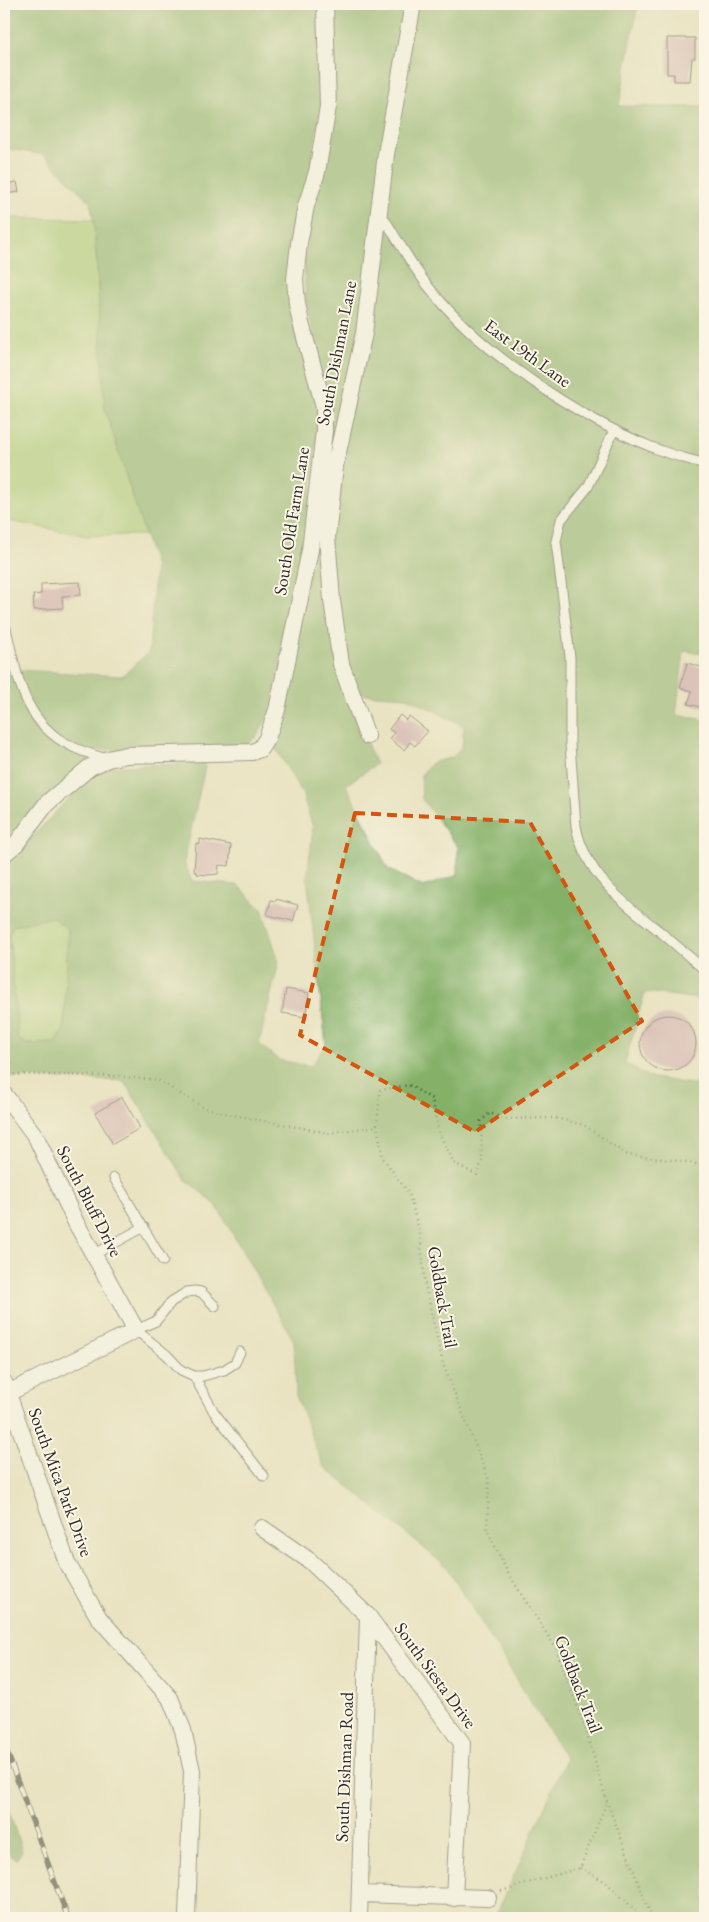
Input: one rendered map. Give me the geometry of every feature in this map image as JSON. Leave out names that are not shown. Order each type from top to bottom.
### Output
[{"type":"street","name":"South Old Farm Lane","points":[[4,854],[16,844],[47,803],[90,767],[108,759],[126,755],[256,751],[260,749],[267,738],[277,710],[310,550],[324,431],[324,407],[301,323],[295,279],[299,242],[306,206],[316,172],[328,107],[325,4]]},
{"type":"street","name":"South Dishman Lane","points":[[367,736],[342,664],[332,600],[327,538],[335,466],[364,333],[386,154],[413,4]]},
{"type":"street","name":"South Bluff Drive","points":[[4,1094],[36,1137],[76,1223],[136,1330]]},
{"type":"street","points":[[6,1388],[136,1330]]},
{"type":"street","name":"South Mica Park Drive","points":[[6,1388],[67,1564],[99,1618],[170,1698],[183,1730],[192,1771],[186,1918]]},
{"type":"street","name":"South Siesta Drive","points":[[262,1528],[310,1561],[368,1616],[462,1743],[454,1898]]},
{"type":"street","name":"South Dishman Road","points":[[359,1918],[368,1616]]},
{"type":"street","points":[[360,1894],[488,1898]]},
{"type":"lane","name":"East 19th Lane","points":[[379,210],[427,285],[464,326],[509,363],[541,386],[614,430],[657,449],[705,464]]},
{"type":"lane","points":[[614,430],[588,487],[562,520],[556,540],[570,657],[570,744],[576,826],[588,859],[609,889],[629,909],[705,970]]},
{"type":"lane","points":[[4,621],[24,698],[37,720],[52,734],[71,746],[108,759]]},
{"type":"lane","points":[[114,1178],[163,1261]]},
{"type":"lane","points":[[93,1255],[144,1227]]},
{"type":"lane","points":[[215,1306],[202,1292],[195,1290],[188,1292],[171,1302],[156,1321],[136,1330],[182,1370],[194,1376],[203,1376],[224,1370],[235,1363],[240,1352]]},
{"type":"lane","points":[[194,1376],[214,1412],[264,1476]]},
{"type":"path","points":[[4,1074],[95,1075],[158,1080],[204,1108],[243,1117],[329,1133],[376,1126]]},
{"type":"path","name":"Goldback Trail","points":[[652,1918],[607,1802],[587,1734],[556,1648],[509,1576],[487,1530],[489,1480],[443,1364],[425,1284],[420,1234],[409,1194],[383,1158],[376,1126],[380,1090],[409,1085],[432,1099],[439,1133],[454,1163],[477,1174],[482,1161],[481,1121],[490,1113],[504,1118],[556,1118],[584,1125],[627,1155],[688,1162],[705,1166]]},
{"type":"path","points":[[580,1868],[607,1802]]},
{"type":"path","points":[[488,1898],[506,1889],[580,1868],[606,1882],[642,1918]]},
{"type":"highlighted area","points":[[355,813],[530,822],[642,1021],[475,1132],[300,1035]]},
{"type":"green space","points":[[4,4],[318,4],[322,94],[311,169],[296,209],[287,270],[293,320],[319,408],[308,532],[271,709],[259,734],[246,745],[99,750],[4,840],[4,649],[20,670],[122,676],[149,652],[155,567],[105,409],[94,219],[90,202],[44,155],[4,148]]},
{"type":"green space","points":[[332,4],[638,4],[619,106],[705,107],[705,654],[684,651],[676,715],[705,720],[705,1000],[645,992],[625,1063],[649,1077],[692,1084],[705,1080],[705,1918],[495,1918],[566,1759],[447,1567],[323,1466],[296,1396],[294,1341],[216,1205],[185,1179],[124,1081],[11,1077],[4,992],[4,867],[98,767],[206,763],[184,862],[192,881],[238,885],[262,909],[279,962],[259,1044],[279,1060],[311,1066],[326,1045],[307,878],[313,828],[302,793],[273,744],[314,550],[329,403],[306,303],[304,265],[312,210]],"holes":[[[359,694],[407,697],[464,726],[462,746],[453,757],[431,763],[421,775],[422,799],[458,847],[458,875],[423,887],[388,869],[346,785],[376,764],[348,700]],[[53,917],[68,930],[64,1029],[56,1043],[27,1044],[18,1039],[9,934],[13,926]]]},
{"type":"green space","points":[[4,218],[94,219],[105,409],[145,535],[87,536],[4,520]]},
{"type":"green space","points":[[53,916],[68,930],[64,1029],[56,1043],[27,1044],[18,1039],[9,934],[13,926]]},
{"type":"green space","points":[[4,1796],[22,1851],[17,1859],[10,1856],[4,1837]]},
{"type":"building","points":[[667,38],[695,38],[695,58],[692,58],[690,81],[674,81],[674,74],[667,74]]},
{"type":"building","points":[[17,182],[19,192],[4,194],[4,184]]},
{"type":"building","points":[[80,582],[81,595],[62,596],[63,608],[34,610],[33,595],[41,594],[41,584]]},
{"type":"building","points":[[687,663],[705,668],[705,708],[688,704],[692,691],[680,688]]},
{"type":"building","points":[[400,715],[406,720],[409,716],[428,731],[415,746],[410,742],[404,750],[390,739],[394,733],[389,729]]},
{"type":"building","points":[[200,839],[231,845],[229,866],[219,865],[218,874],[197,874],[197,872],[194,872],[196,843],[200,844]]},
{"type":"building","points":[[276,899],[298,905],[293,921],[267,915],[271,900],[276,901]]},
{"type":"building","points":[[286,989],[309,993],[305,1017],[282,1013]]},
{"type":"building","points":[[668,1015],[683,1020],[691,1028],[696,1043],[691,1058],[683,1066],[668,1071],[653,1066],[645,1058],[640,1043],[645,1028],[653,1020]]},
{"type":"building","points":[[122,1097],[140,1128],[113,1144],[95,1113]]},
{"type":"railway","points":[[4,1744],[68,1918]]}]
